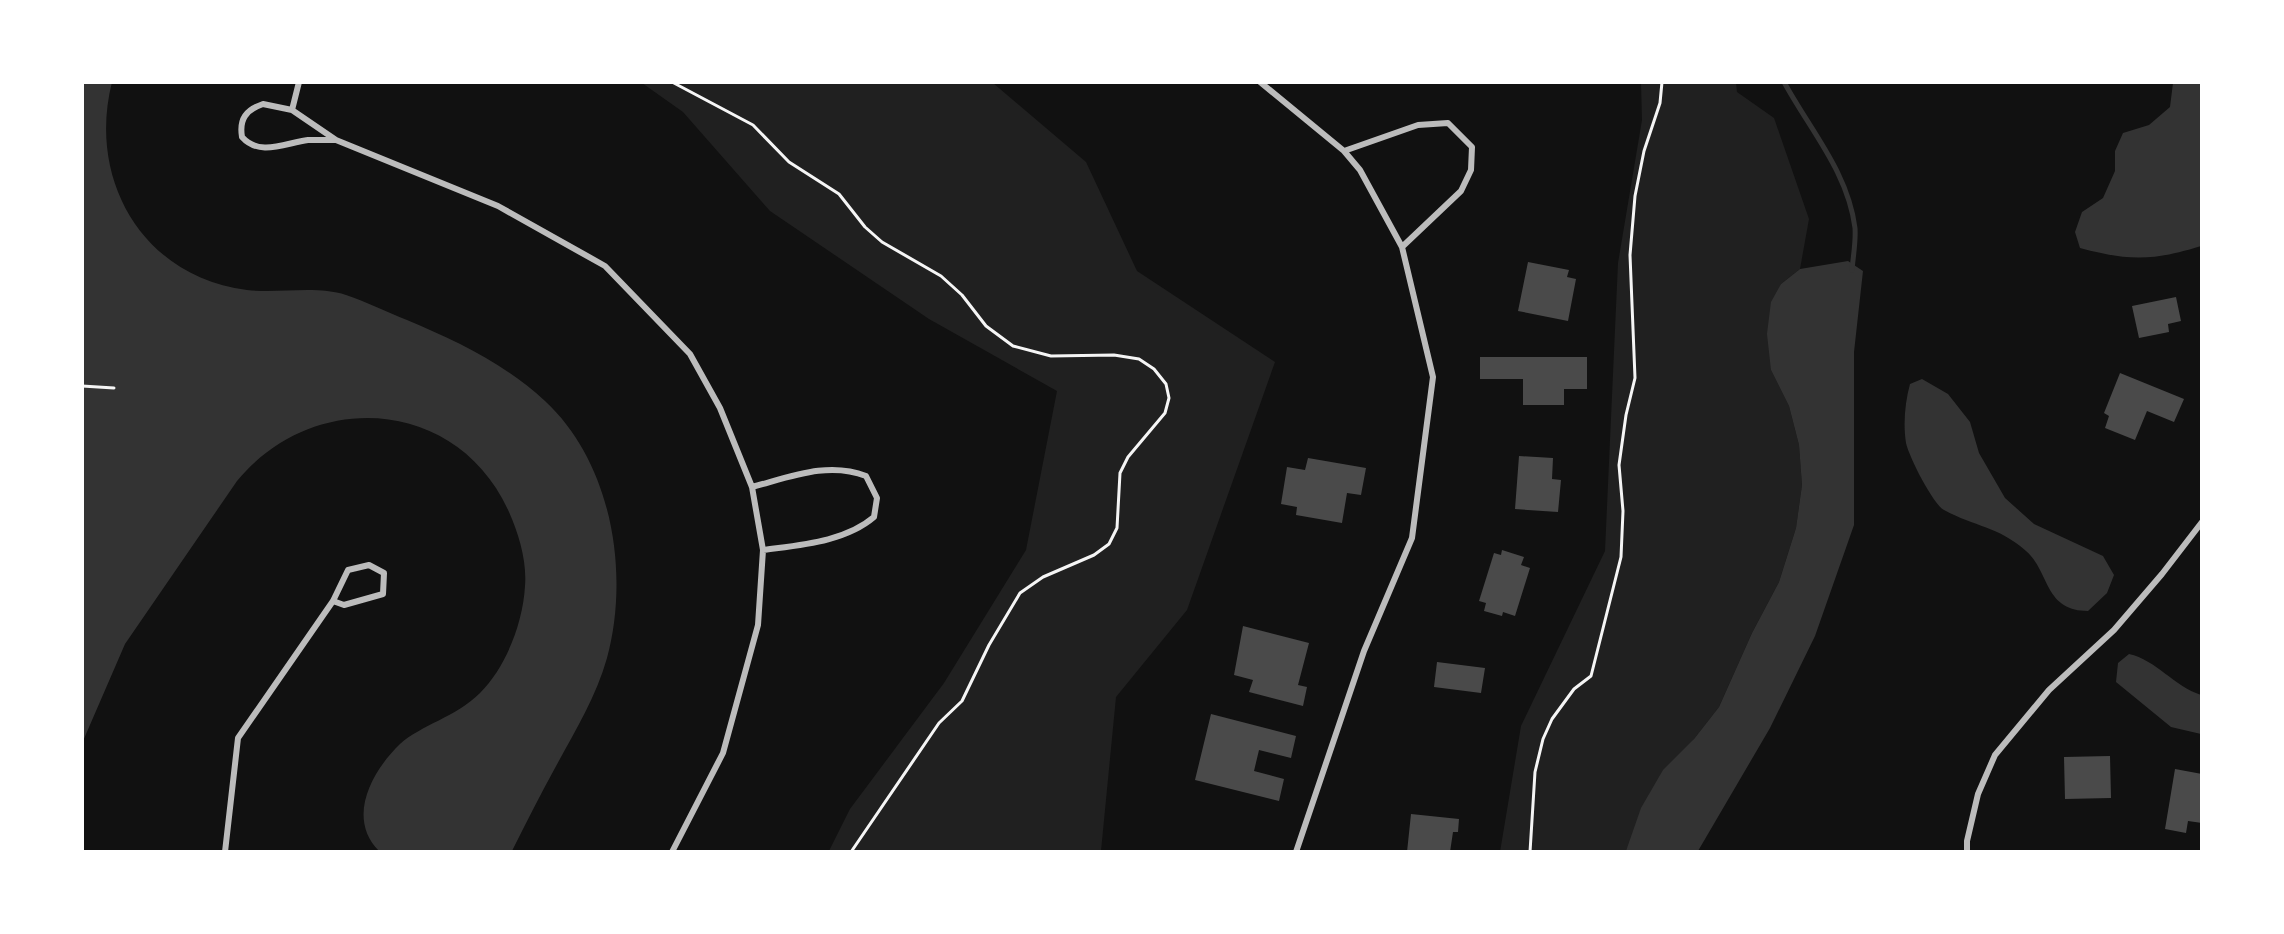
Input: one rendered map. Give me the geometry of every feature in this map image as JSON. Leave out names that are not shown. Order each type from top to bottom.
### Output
[{"type":"street","points":[[292,110],[299,82]]},
{"type":"street","points":[[1260,82],[1344,151],[1360,170],[1402,247],[1433,377],[1412,538],[1364,651],[1296,852]]},
{"type":"street","points":[[336,140],[307,140],[259,148],[248,145],[242,137],[242,120],[254,107],[263,104],[292,110],[336,140],[498,206],[605,266],[690,354],[720,408],[752,487],[763,550],[758,625],[723,753],[672,852]]},
{"type":"street","points":[[1344,151],[1418,125],[1448,123],[1472,147],[1471,170],[1461,191],[1402,247]]},
{"type":"street","points":[[752,487],[837,468],[866,476],[877,498],[874,517],[863,527],[845,534],[763,550]]},
{"type":"street","points":[[1967,852],[1967,841],[1978,794],[1995,755],[2049,690],[2114,630],[2162,574],[2202,522]]},
{"type":"street","points":[[225,852],[238,738],[333,602],[348,570],[369,565],[384,573],[383,594],[344,605],[333,602]]},
{"type":"path","points":[[672,82],[753,125],[789,162],[839,194],[865,227],[882,242],[941,276],[962,295],[986,326],[1013,346],[1052,356],[1114,355],[1139,359],[1154,369],[1166,384],[1169,398],[1166,413],[1128,457],[1120,473],[1117,528],[1109,544],[1094,555],[1043,577],[1020,593],[989,645],[962,702],[939,723],[851,852]]},
{"type":"path","points":[[1530,852],[1535,772],[1543,739],[1552,719],[1574,689],[1591,676],[1621,558],[1623,511],[1619,465],[1626,415],[1635,378],[1630,255],[1635,196],[1644,151],[1660,103],[1662,82]]},
{"type":"path","points":[[82,386],[114,388]]},
{"type":"shaded area","points":[[112,82],[106,119],[108,154],[116,187],[131,218],[152,244],[179,266],[210,281],[247,290],[309,290],[346,295],[444,336],[480,354],[530,388],[568,426],[586,455],[600,487],[610,521],[615,556],[614,625],[607,658],[591,701],[512,851],[379,851],[369,838],[364,824],[364,810],[372,781],[390,755],[408,737],[471,701],[498,671],[512,644],[524,600],[523,558],[509,512],[486,474],[456,446],[421,428],[383,419],[343,420],[305,431],[269,451],[237,481],[125,644],[83,741],[82,83]]},
{"type":"shaded area","points":[[642,83],[993,83],[1086,162],[1137,271],[1275,362],[1187,610],[1116,697],[1101,851],[829,851],[850,809],[944,683],[1026,550],[1057,391],[929,319],[770,211],[683,112]]},
{"type":"shaded area","points":[[1641,83],[1736,83],[1737,92],[1774,118],[1809,219],[1800,269],[1781,284],[1771,370],[1789,406],[1799,445],[1802,485],[1796,528],[1779,582],[1752,633],[1719,707],[1694,739],[1626,851],[1500,852],[1521,726],[1605,551],[1618,263],[1642,120]]},
{"type":"shaded area","points":[[2173,83],[2201,83],[2201,246],[2141,258],[2080,248],[2075,232],[2082,212],[2103,198],[2115,171],[2115,151],[2123,133],[2149,125],[2170,107]]},
{"type":"shaded area","points":[[1848,261],[1863,271],[1854,352],[1854,525],[1815,636],[1770,728],[1698,851],[1626,851],[1641,808],[1663,770],[1694,739],[1719,707],[1752,633],[1779,582],[1796,528],[1802,485],[1799,445],[1789,406],[1771,370],[1767,334],[1771,302],[1781,284],[1800,269]]},
{"type":"shaded area","points":[[1922,379],[1948,394],[1970,422],[1979,453],[2005,498],[2034,524],[2103,556],[2114,575],[2107,593],[2088,611],[2063,605],[2055,598],[2034,560],[2016,543],[2006,536],[1939,506],[1922,480],[1905,436],[1905,413],[1910,384]]},
{"type":"shaded area","points":[[2129,654],[2148,662],[2182,686],[2201,695],[2201,734],[2171,727],[2116,682],[2118,663]]},
{"type":"building","points":[[1528,262],[1569,270],[1567,277],[1576,279],[1568,321],[1518,311]]},
{"type":"building","points":[[2176,297],[2181,321],[2168,324],[2169,332],[2139,338],[2132,306]]},
{"type":"building","points":[[1480,357],[1587,357],[1587,389],[1564,389],[1564,405],[1523,405],[1523,379],[1480,379]]},
{"type":"building","points":[[2120,373],[2184,399],[2174,422],[2147,411],[2135,440],[2105,428],[2109,416],[2104,413]]},
{"type":"building","points":[[1519,456],[1553,458],[1552,479],[1561,480],[1558,512],[1515,509]]},
{"type":"building","points":[[1308,458],[1366,468],[1361,495],[1347,493],[1342,523],[1296,515],[1297,507],[1281,504],[1287,467],[1305,470]]},
{"type":"building","points":[[1502,550],[1524,557],[1521,565],[1530,568],[1515,616],[1503,612],[1502,616],[1484,611],[1486,603],[1479,601],[1494,553],[1501,555]]},
{"type":"building","points":[[1243,626],[1309,643],[1298,685],[1307,687],[1303,706],[1249,692],[1253,680],[1234,675]]},
{"type":"building","points":[[1437,662],[1485,668],[1481,693],[1434,687]]},
{"type":"building","points":[[1211,714],[1296,736],[1291,758],[1259,750],[1254,771],[1284,779],[1279,801],[1195,780]]},
{"type":"building","points":[[2110,756],[2111,798],[2065,799],[2064,757]]},
{"type":"building","points":[[2175,769],[2202,774],[2202,823],[2188,821],[2186,833],[2165,829]]},
{"type":"building","points":[[1411,814],[1459,819],[1458,832],[1453,832],[1450,852],[1407,852]]},
{"type":"waterway","points":[[1784,82],[1827,152],[1845,188],[1855,228],[1852,270]]}]
